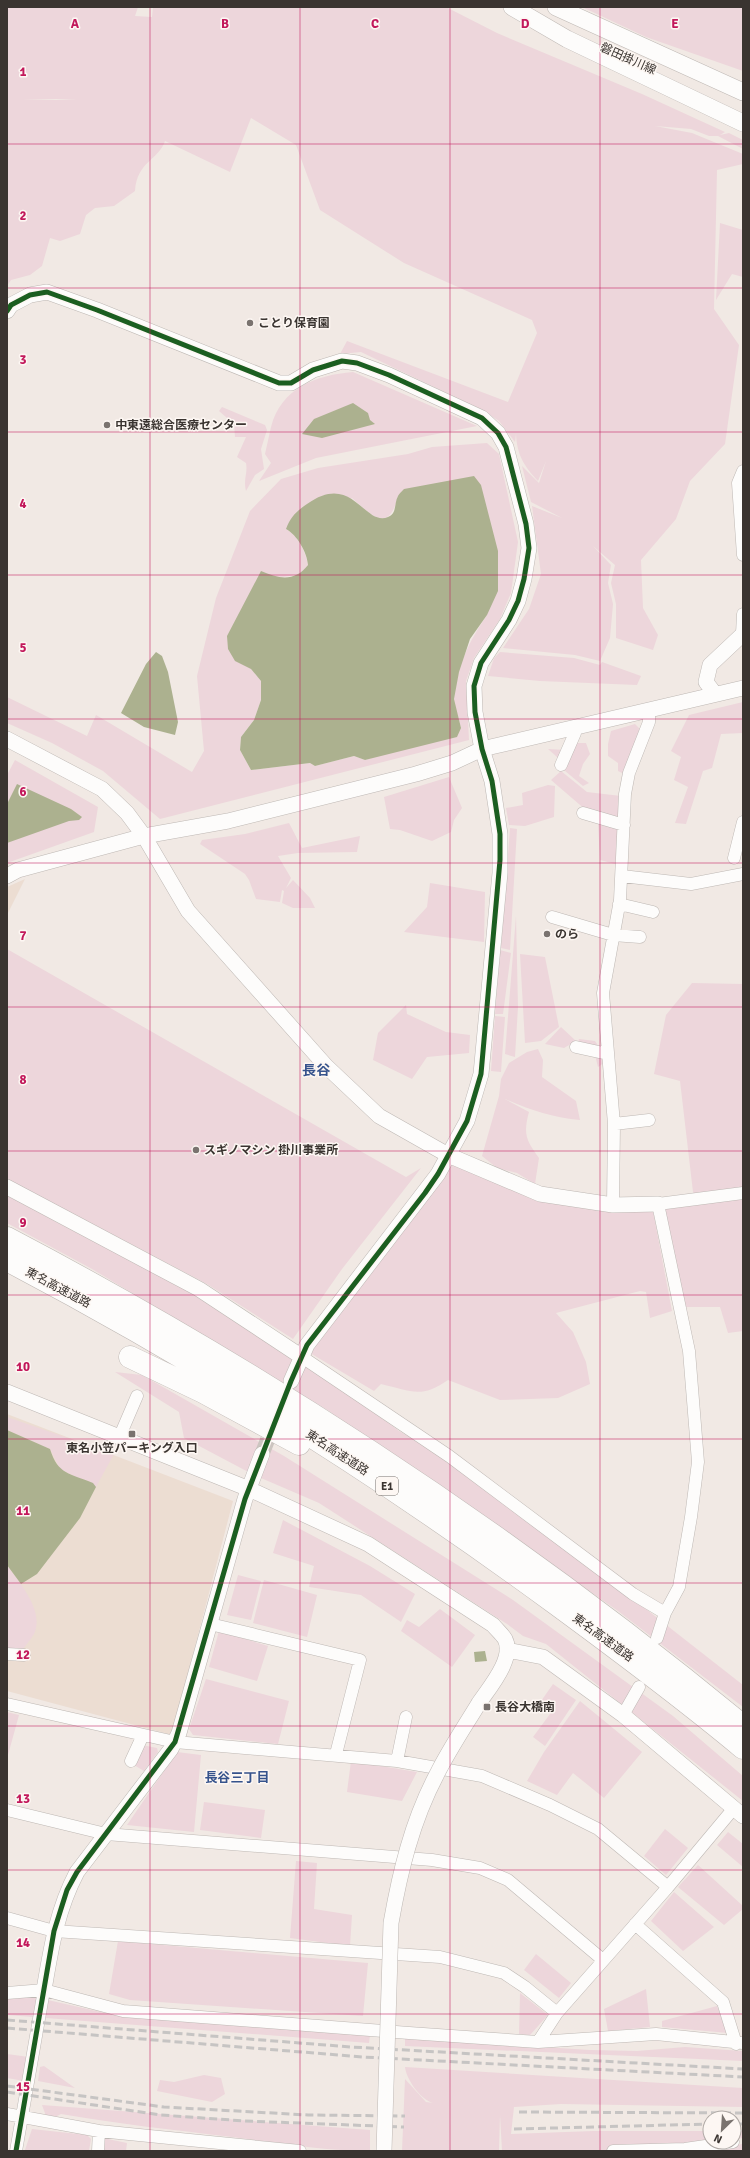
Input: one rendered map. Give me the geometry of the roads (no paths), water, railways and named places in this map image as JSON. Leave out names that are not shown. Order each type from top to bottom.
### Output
[{"type":"highway","name":"東名高速道路","points":[[7,1238],[174,1330],[399,1469],[569,1589],[657,1655],[743,1726]]},
{"type":"highway","name":"東名高速道路","points":[[7,1260],[229,1384],[347,1459],[486,1553],[650,1673],[743,1748]]},
{"type":"highway","points":[[130,1357],[203,1392],[302,1446],[486,1553]]},
{"type":"main road","name":"磐田掛川線","points":[[513,7],[743,111]]},
{"type":"main road","points":[[513,7],[567,39],[743,123]]},
{"type":"main road","name":"磐田掛川線","points":[[556,7],[743,92]]},
{"type":"main road","points":[[644,48],[743,84]]},
{"type":"street","points":[[7,311],[11,305],[30,295],[47,292],[97,310],[278,383],[291,383],[314,370],[342,361],[357,363],[390,375],[482,418],[498,433],[506,447],[516,480],[526,524],[529,548],[524,579],[518,601],[509,620],[481,663],[474,686],[475,712],[482,749],[492,781],[500,834],[500,873],[481,1074],[467,1121],[425,1193],[307,1346],[291,1381]]},
{"type":"street","points":[[743,471],[738,484],[743,555]]},
{"type":"street","points":[[715,694],[706,682],[710,665],[743,634],[743,614]]},
{"type":"street","points":[[7,876],[18,870],[144,836],[228,821],[313,801],[452,764],[482,749],[743,688]]},
{"type":"street","points":[[614,1205],[614,1124],[603,993],[619,904],[622,876],[625,794],[629,773],[649,722],[649,710]]},
{"type":"street","points":[[561,765],[575,733],[574,728]]},
{"type":"street","points":[[7,739],[102,789],[127,813],[144,836],[188,911],[326,1066],[379,1116],[448,1155],[540,1194],[614,1205],[658,1204],[743,1193]]},
{"type":"street","points":[[583,813],[624,825]]},
{"type":"street","points":[[734,858],[743,822]]},
{"type":"street","points":[[622,876],[691,884],[743,874]]},
{"type":"street","points":[[619,904],[653,912]]},
{"type":"street","points":[[552,917],[613,935],[640,937]]},
{"type":"street","points":[[576,1047],[608,1054]]},
{"type":"street","points":[[614,1124],[649,1120]]},
{"type":"street","points":[[7,1187],[199,1289],[449,1456],[633,1594],[665,1613]]},
{"type":"street","points":[[657,1638],[665,1613],[679,1588],[691,1517],[698,1462],[689,1351],[658,1204]]},
{"type":"street","points":[[7,1392],[249,1490],[368,1544],[493,1625],[506,1640],[507,1650],[505,1663],[479,1702],[436,1774],[418,1817],[406,1852],[391,1923],[384,2151]]},
{"type":"street","points":[[119,1438],[137,1396]]},
{"type":"street","points":[[16,2151],[54,1931],[68,1890],[77,1872],[175,1742],[249,1490],[262,1454]]},
{"type":"street","points":[[210,1624],[360,1660],[336,1754]]},
{"type":"street","points":[[507,1650],[543,1657],[624,1715],[739,1812],[602,1960],[557,2013],[538,2042]]},
{"type":"street","points":[[7,1654],[24,1655]]},
{"type":"street","points":[[624,1715],[639,1687]]},
{"type":"street","points":[[7,1704],[175,1742],[336,1754],[397,1761],[482,1776],[550,1804],[598,1829],[668,1887]]},
{"type":"street","points":[[397,1761],[406,1717]]},
{"type":"street","points":[[131,1761],[143,1735]]},
{"type":"street","points":[[7,1810],[106,1834],[432,1860],[480,1868],[508,1880],[602,1960]]},
{"type":"street","points":[[7,1918],[54,1931],[440,1957],[504,1973],[525,1987],[557,2013]]},
{"type":"street","points":[[7,1993],[44,1990],[123,2011],[538,2042],[656,2034],[740,2043],[723,2002],[635,1924]]},
{"type":"street","points":[[7,2114],[99,2131],[300,2151]]},
{"type":"street","points":[[98,2151],[99,2131]]},
{"type":"street","points":[[613,2151],[685,2149],[702,2147]]},
{"type":"tunnel","points":[[262,1454],[275,1421]]},
{"type":"railway","points":[[7,2020],[351,2047],[743,2069]]},
{"type":"railway","points":[[7,2028],[363,2057],[743,2077]]},
{"type":"railway","points":[[7,2086],[164,2107],[308,2115],[405,2116]]},
{"type":"railway","points":[[7,2092],[161,2115],[245,2121],[404,2127]]},
{"type":"railway","points":[[519,2112],[743,2113]]},
{"type":"railway","points":[[514,2129],[702,2124]]},
{"type":"place","name":"ことり保育園","points":[[250,323]]},
{"type":"place","name":"中東遠総合医療センター","points":[[107,425]]},
{"type":"place","name":"のら","points":[[547,934]]},
{"type":"place","name":"スギノマシン 掛川事業所","points":[[196,1150]]},
{"type":"place","name":"東名小笠パーキング入口","points":[[132,1434]]},
{"type":"place","name":"長谷大橋南","points":[[487,1707]]},
{"type":"district","name":"長谷","points":[[316,1070]]},
{"type":"district","name":"長谷三丁目","points":[[237,1778]]}]
